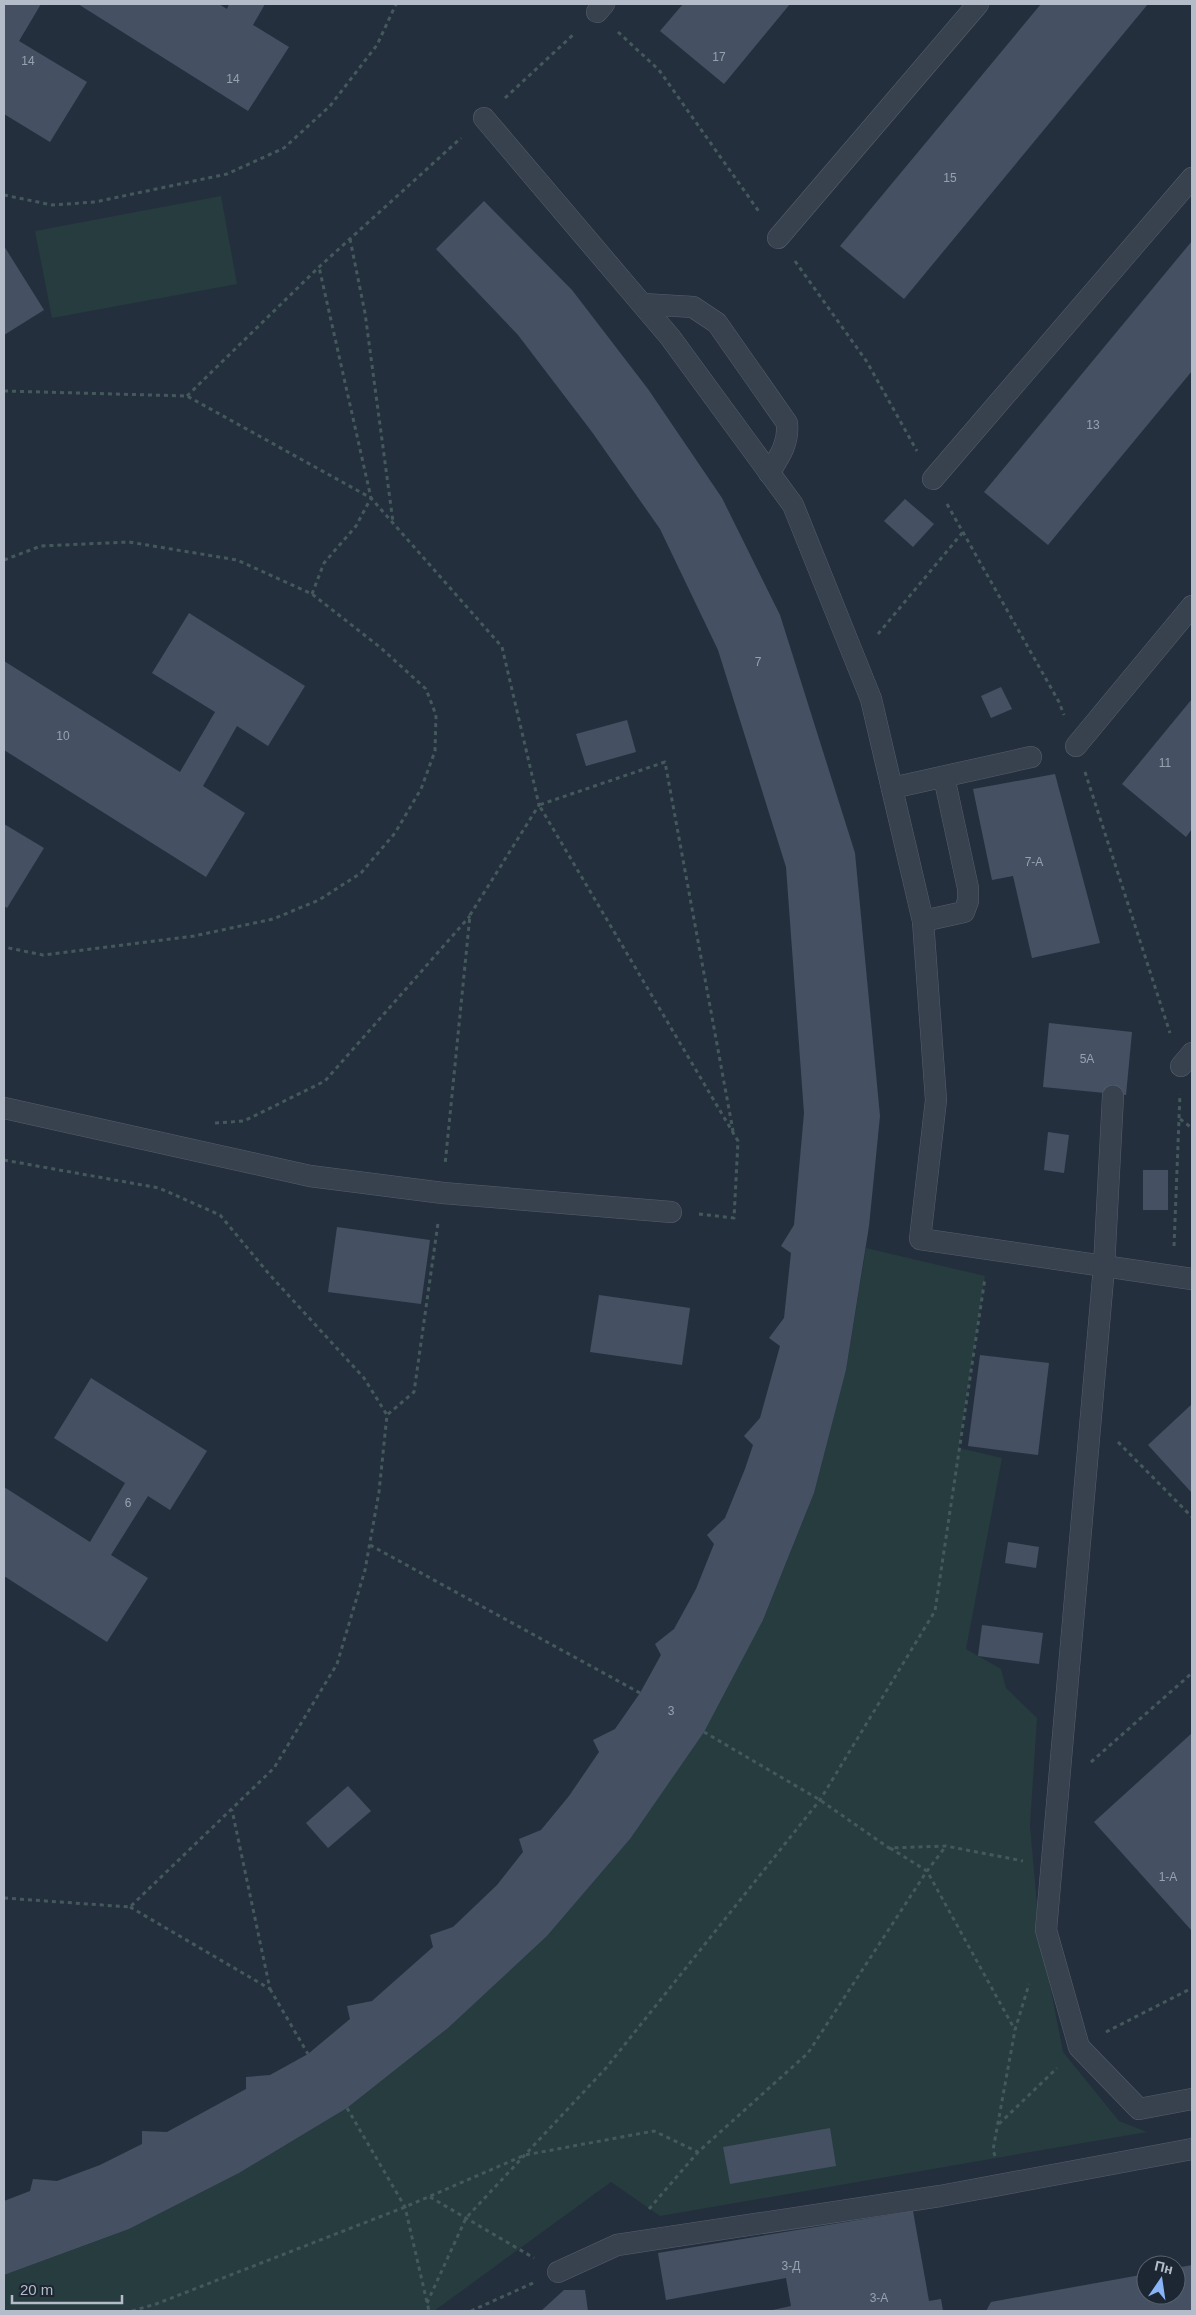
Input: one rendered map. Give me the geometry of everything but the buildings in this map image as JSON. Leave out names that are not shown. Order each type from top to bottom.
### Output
[{"type":"lane","points":[[778,238],[978,4]]},
{"type":"lane","points":[[484,118],[670,337],[793,505],[871,698],[923,921],[936,1100],[920,1239],[1182,1278]]},
{"type":"lane","points":[[933,479],[1192,178]]},
{"type":"lane","points":[[643,304],[693,307],[717,323],[787,423],[788,436],[784,450],[769,473]]},
{"type":"lane","points":[[1076,746],[1192,606]]},
{"type":"lane","points":[[892,788],[1031,757]]},
{"type":"lane","points":[[923,921],[964,912],[968,902],[968,888],[944,777]]},
{"type":"lane","points":[[1113,1096],[1104,1267],[1046,1930],[1079,2047],[1138,2110],[1192,2099]]},
{"type":"lane","points":[[4,1108],[310,1176],[443,1193],[671,1212]]},
{"type":"lane","points":[[558,2272],[617,2245],[1004,2185],[1192,2149]]},
{"type":"path","points":[[4,195],[52,205],[95,202],[226,174],[284,148],[330,106],[377,45],[396,4]]},
{"type":"path","points":[[187,396],[319,267],[484,118],[600,8],[659,70],[867,362],[1059,702],[1187,1060],[1179,1119],[1182,1278]]},
{"type":"path","points":[[350,238],[365,313],[393,524]]},
{"type":"path","points":[[312,594],[324,564],[356,526],[371,498],[319,267]]},
{"type":"path","points":[[4,391],[187,396],[371,498],[502,647],[539,805],[738,1141],[734,1218]]},
{"type":"path","points":[[855,661],[963,532]]},
{"type":"path","points":[[4,560],[41,546],[129,542],[237,560],[312,594],[381,648],[426,689],[436,715],[435,751],[421,789],[395,832],[361,873],[319,900],[273,919],[194,936],[43,955],[4,947]]},
{"type":"path","points":[[205,1123],[244,1121],[325,1081],[470,915],[539,805],[666,762],[733,1131]]},
{"type":"path","points":[[387,1415],[414,1392],[443,1193],[470,915]]},
{"type":"path","points":[[1179,1119],[1192,1128]]},
{"type":"path","points":[[4,1160],[159,1188],[220,1215],[269,1274],[364,1378],[387,1415],[379,1492],[365,1570],[337,1664],[274,1768],[130,1907]]},
{"type":"path","points":[[427,2303],[466,2218],[606,2068],[820,1800],[935,1611],[990,1250]]},
{"type":"path","points":[[1091,1415],[1192,1517]]},
{"type":"path","points":[[370,1545],[640,1693]]},
{"type":"path","points":[[1087,1766],[1192,1673]]},
{"type":"path","points":[[704,1732],[820,1800],[889,1848],[927,1871],[1015,2030]]},
{"type":"path","points":[[231,1810],[270,1989],[308,2054]]},
{"type":"path","points":[[889,1848],[946,1846],[1051,1866]]},
{"type":"path","points":[[617,2245],[698,2152],[808,2053],[927,1871],[946,1846]]},
{"type":"path","points":[[4,1898],[130,1907],[270,1989]]},
{"type":"path","points":[[1004,2185],[994,2150],[1015,2030],[1032,1975]]},
{"type":"path","points":[[347,2108],[405,2207],[429,2311]]},
{"type":"path","points":[[132,2311],[156,2304],[405,2207],[525,2155],[654,2131],[698,2152]]},
{"type":"path","points":[[429,2196],[558,2272]]},
{"type":"path","points":[[472,2311],[558,2272]]},
{"type":"green space","points":[[221,196],[237,284],[52,318],[35,231]]},
{"type":"green space","points":[[866,1248],[985,1276],[959,1448],[1002,1458],[966,1649],[1001,1669],[1006,1688],[1037,1718],[1030,1825],[1039,1929],[1063,2052],[1119,2121],[1147,2132],[660,2216],[611,2182],[434,2311],[4,2311],[4,2275],[129,2229],[239,2173],[347,2108],[448,2028],[547,1936],[630,1839],[763,1620],[814,1493],[846,1370]]}]
